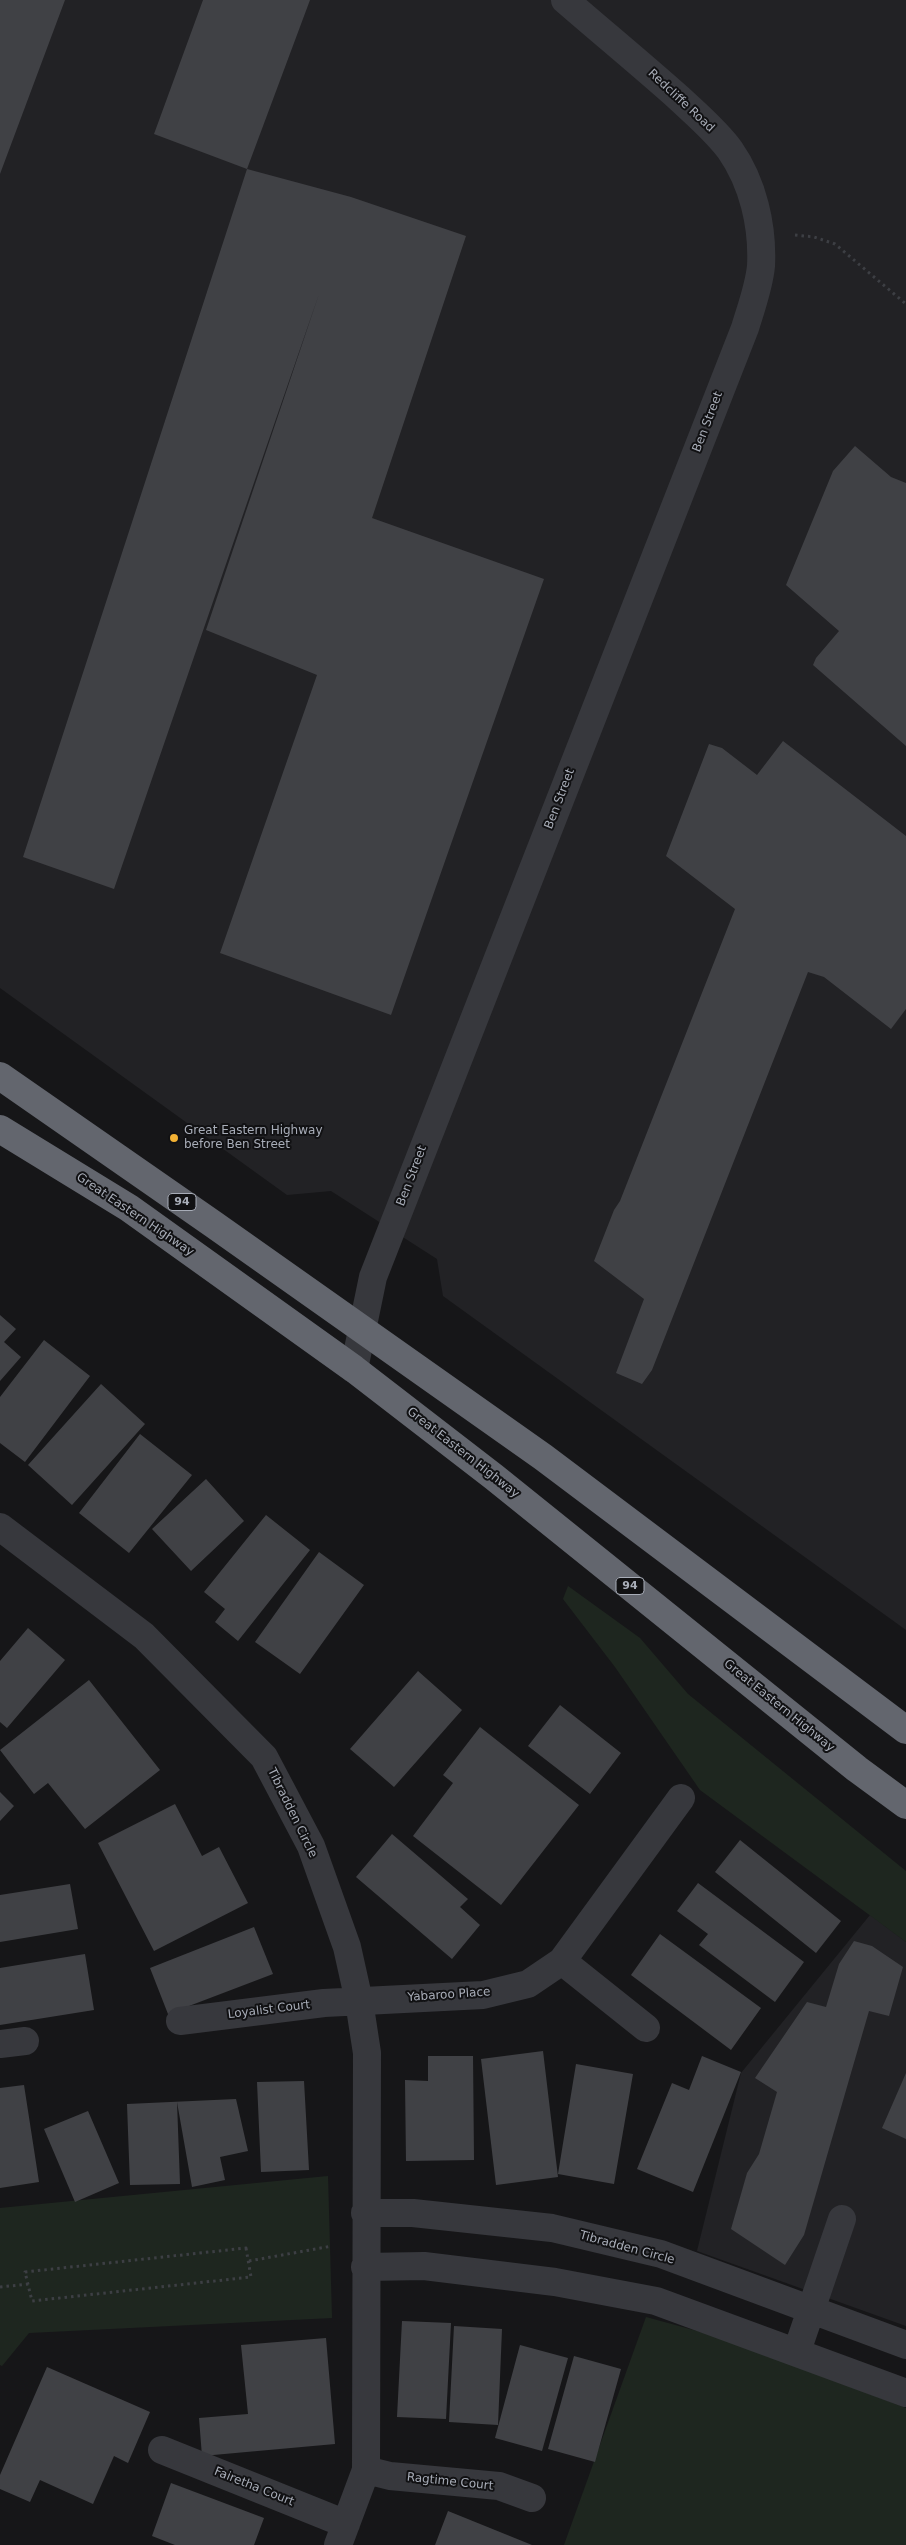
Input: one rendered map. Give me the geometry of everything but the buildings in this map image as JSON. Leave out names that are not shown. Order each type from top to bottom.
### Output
[{"type":"highway","name":"94","points":[[0,1076],[543,1457],[906,1730]]},
{"type":"highway","name":"Great Eastern Highway","points":[[0,1129],[129,1208],[354,1369],[494,1477],[849,1763],[906,1805]]},
{"type":"street","name":"Redcliffe Road","points":[[565,0],[647,69],[715,132],[730,150],[750,188],[760,228]]},
{"type":"street","name":"Ben Street","points":[[354,1369],[372,1277],[745,328],[760,267],[760,228]]},
{"type":"street","name":"Tibradden Circle","points":[[0,1527],[144,1636],[264,1757],[311,1846],[347,1947],[359,2001],[367,2053],[365,2213],[366,2470],[342,2534]]},
{"type":"street","name":"Yabaroo Place","points":[[359,2001],[483,1995],[528,1984],[562,1961],[681,1798]]},
{"type":"street","points":[[562,1961],[646,2028]]},
{"type":"street","name":"Loyalist Court","points":[[180,2021],[359,2001]]},
{"type":"street","name":"Tibradden Circle","points":[[365,2213],[414,2214],[552,2228],[661,2254],[906,2345]]},
{"type":"street","points":[[797,2351],[842,2219]]},
{"type":"street","points":[[365,2267],[424,2266],[555,2282],[656,2301],[906,2392]]},
{"type":"street","name":"Fairetha Court","points":[[162,2450],[342,2534]]},
{"type":"street","name":"Ragtime Court","points":[[366,2470],[390,2476],[499,2486],[532,2498]]},
{"type":"path","points":[[760,228],[814,237],[835,244],[906,304]]},
{"type":"path","points":[[249,2261],[365,2240]]},
{"type":"path","points":[[246,2248],[249,2261],[251,2277],[32,2301],[25,2272],[246,2248]]},
{"type":"path","points":[[0,2287],[29,2284]]},
{"type":"shaded area","points":[[0,0],[906,0],[906,1630],[443,1296],[437,1259],[331,1191],[287,1195],[0,988]]},
{"type":"shaded area","points":[[568,1586],[640,1638],[688,1694],[906,1871],[906,1942],[700,1790],[615,1667],[563,1599]]},
{"type":"shaded area","points":[[870,1915],[906,1942],[906,2326],[697,2251],[741,2073]]},
{"type":"shaded area","points":[[328,2176],[332,2318],[29,2333],[2,2366],[0,2365],[0,2208]]},
{"type":"shaded area","points":[[646,2317],[730,2340],[906,2408],[906,2545],[564,2545]]},
{"type":"place","name":"Great Eastern Highway before Ben Street","points":[[174,1138]]}]
